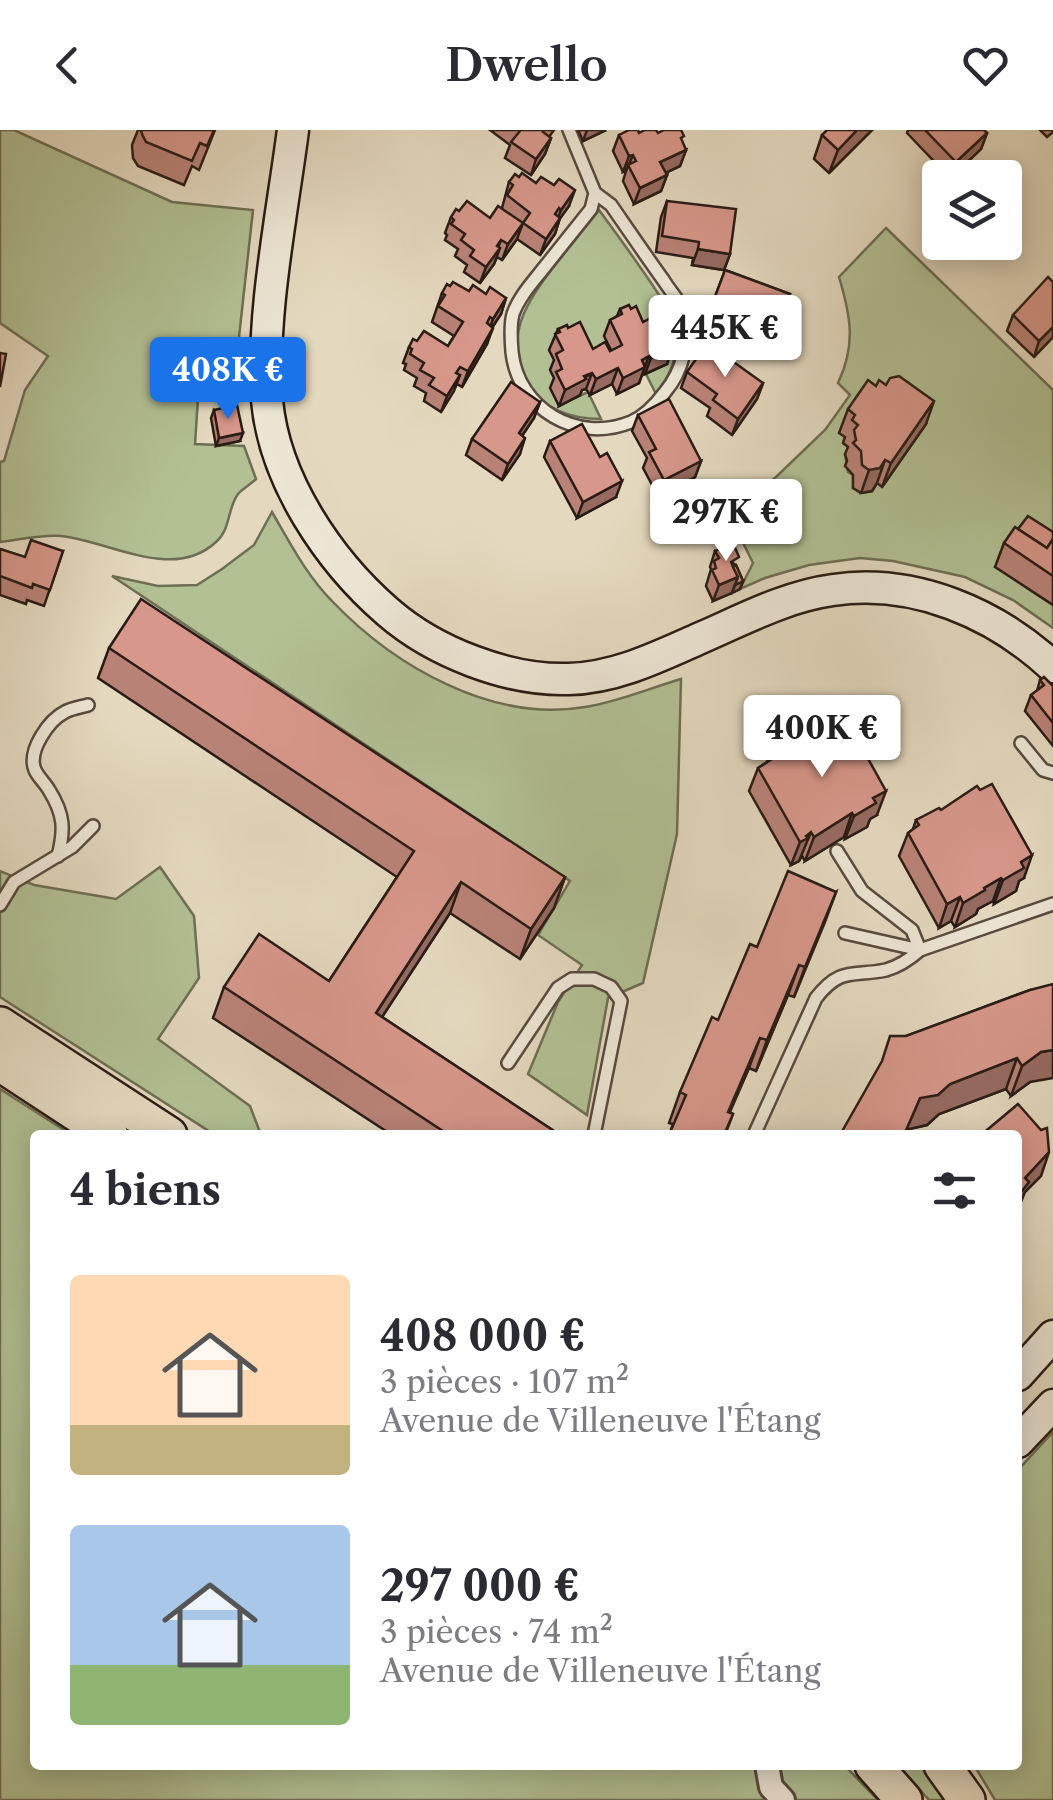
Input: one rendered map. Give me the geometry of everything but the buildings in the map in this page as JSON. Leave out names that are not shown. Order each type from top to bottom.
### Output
[{"type":"main road","points":[[0,1025],[162,1130]]},
{"type":"main road","points":[[0,1062],[102,1130]]},
{"type":"main road","points":[[877,1770],[904,1800]]},
{"type":"main road","points":[[946,1770],[968,1800]]},
{"type":"street","points":[[293,130],[266,360],[272,436],[307,516],[344,565],[390,614],[430,640],[477,663],[524,676],[570,679],[642,663],[772,607],[831,590],[869,588],[910,592],[991,620],[1029,645],[1053,668]]},
{"type":"street","points":[[1022,1371],[1053,1336]]},
{"type":"street","points":[[1022,1438],[1053,1405]]},
{"type":"street","points":[[768,1770],[771,1787],[783,1800]]},
{"type":"lane","points":[[569,130],[595,192],[611,206],[684,310],[683,362],[672,384],[654,407],[634,421],[608,428],[583,428],[537,407],[514,370],[512,344],[512,316],[520,298],[591,209],[595,192]]},
{"type":"lane","points":[[58,856],[64,834],[62,814],[34,769],[34,755],[45,730],[63,712],[88,705]]},
{"type":"lane","points":[[1021,742],[1043,770],[1053,774]]},
{"type":"lane","points":[[0,904],[14,882],[72,848],[93,826]]},
{"type":"lane","points":[[837,851],[862,891],[912,930],[920,950]]},
{"type":"lane","points":[[756,1130],[816,998],[827,983],[842,975],[905,963],[920,950],[1053,904]]},
{"type":"lane","points":[[845,932],[920,950]]},
{"type":"lane","points":[[508,1063],[558,988],[572,979],[594,980],[612,987],[621,1001],[595,1130]]},
{"type":"green space","points":[[0,130],[14,130],[172,202],[253,210],[238,346],[238,394],[198,398],[195,444],[244,446],[256,479],[238,494],[221,537],[199,553],[181,559],[161,559],[61,536],[0,542],[0,462],[4,461],[25,390],[48,356],[0,323]]},
{"type":"green space","points":[[599,210],[661,298],[676,343],[668,376],[656,394],[646,374],[666,363],[616,361],[557,366],[560,405],[588,392],[601,419],[569,415],[542,400],[528,383],[517,350],[521,320],[528,306]]},
{"type":"green space","points":[[886,228],[1053,390],[1053,550],[996,567],[1053,605],[1053,628],[1013,600],[965,577],[893,561],[860,558],[809,565],[740,589],[753,563],[729,514],[776,477],[825,430],[850,395],[838,383],[850,331],[839,277]],"holes":[[[925,425],[883,486],[877,483],[872,491],[861,493],[853,488],[845,454],[849,448],[847,438]]]},
{"type":"green space","points":[[272,512],[307,570],[357,625],[415,667],[480,698],[550,710],[585,707],[681,679],[677,834],[643,983],[608,998],[587,1115],[528,1074],[558,1002],[582,965],[538,935],[570,881],[112,576],[158,586],[197,585],[254,545]]},
{"type":"green space","points":[[160,867],[194,916],[199,978],[158,1039],[250,1106],[259,1130],[207,1130],[0,997],[0,871],[34,885],[116,899]]},
{"type":"green space","points":[[0,1089],[64,1130],[30,1130],[30,1770],[849,1770],[878,1800],[0,1800]]},
{"type":"green space","points":[[1053,1432],[1053,1800],[995,1800],[977,1770],[1022,1770],[1022,1466]]},
{"type":"green space","points":[[902,1770],[926,1770],[947,1800],[929,1800]]}]
